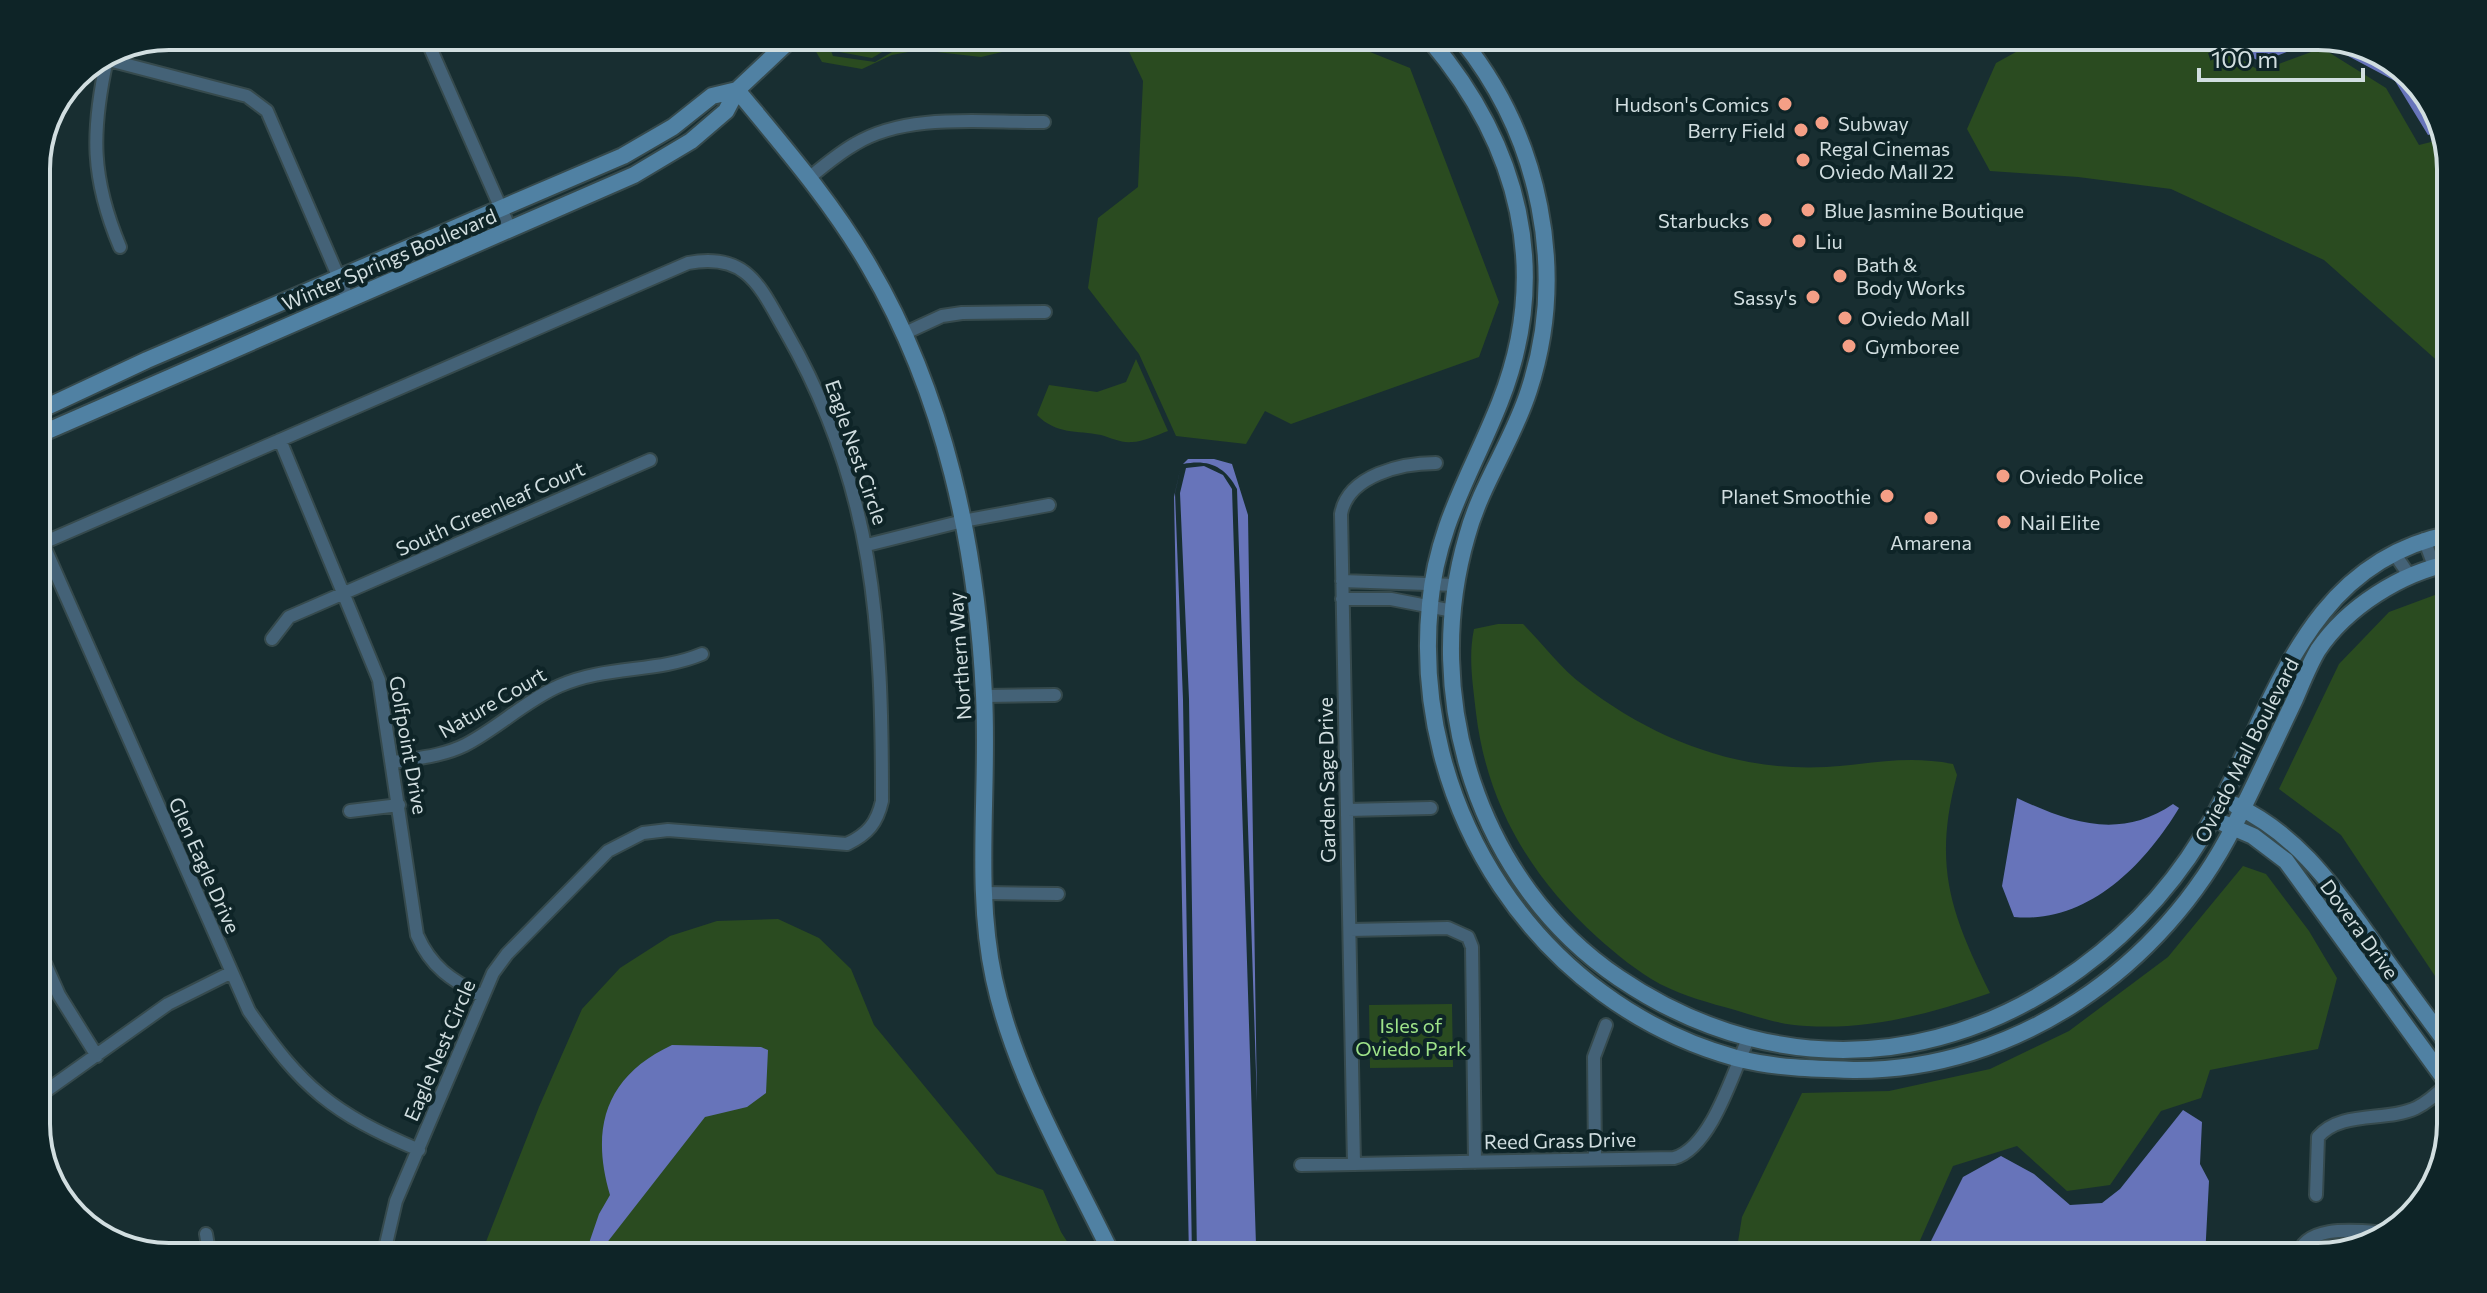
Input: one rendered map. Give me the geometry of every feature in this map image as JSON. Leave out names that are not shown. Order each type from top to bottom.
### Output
[{"type":"street","points":[[431,50],[510,229]]},
{"type":"street","name":"Winter Springs Boulevard","points":[[50,430],[634,175],[691,141],[726,111],[737,90],[780,50]]},
{"type":"street","name":"Oviedo Mall Boulevard","points":[[1438,50],[1480,106],[1517,194],[1524,242],[1524,297],[1515,361],[1499,406],[1453,504],[1432,585],[1427,657],[1437,737],[1451,793],[1497,884],[1560,959],[1597,991],[1675,1036],[1739,1059],[1807,1069],[1866,1070],[1927,1063],[1979,1050],[2027,1031],[2087,998],[2136,957],[2188,901],[2233,828],[2319,649],[2364,603],[2409,575],[2437,565]]},
{"type":"street","name":"Oviedo Mall Boulevard","points":[[1470,50],[1489,75],[1516,128],[1534,180],[1545,238],[1548,291],[1541,347],[1529,391],[1480,495],[1456,585],[1449,655],[1453,705],[1467,771],[1488,827],[1523,881],[1564,932],[1595,962],[1639,992],[1697,1022],[1748,1039],[1801,1048],[1889,1047],[1948,1037],[2014,1009],[2075,973],[2116,939],[2159,896],[2213,819],[2293,654],[2313,620],[2341,592],[2394,553],[2437,537]]},
{"type":"street","points":[[117,62],[247,96],[267,111],[348,299]]},
{"type":"street","points":[[102,72],[97,105],[96,179],[120,247]]},
{"type":"street","name":"Winter Springs Boulevard","points":[[50,406],[337,277],[623,156],[673,127],[712,96],[737,90]]},
{"type":"street","name":"Northern Way","points":[[737,90],[810,177],[871,268],[930,398],[972,567],[984,696],[985,893],[993,977],[1020,1066],[1106,1243]]},
{"type":"street","points":[[810,177],[856,143],[886,131],[919,124],[1044,122]]},
{"type":"street","name":"Eagle Nest Circle","points":[[50,540],[688,263],[721,260],[735,265],[755,281],[799,355],[830,423],[867,545],[878,621],[882,685],[882,801],[871,829],[847,844],[833,845],[668,830],[626,839],[608,851],[507,954],[482,996],[396,1201],[386,1243]]},
{"type":"street","points":[[903,334],[942,316],[1045,312]]},
{"type":"street","name":"Golfpoint Drive","points":[[280,440],[379,680],[394,762],[415,922],[425,954],[453,981],[482,996]]},
{"type":"street","name":"South Greenleaf Court","points":[[272,639],[289,617],[650,460]]},
{"type":"street","name":"Garden Sage Drive","points":[[1354,1164],[1341,514],[1346,495],[1354,487],[1401,466],[1436,463]]},
{"type":"street","points":[[867,545],[963,521],[1049,505]]},
{"type":"street","points":[[2424,539],[2434,566]]},
{"type":"street","points":[[2394,553],[2409,575]]},
{"type":"street","name":"Glen Eagle Drive","points":[[50,570],[249,1011],[277,1052],[309,1087],[347,1117],[419,1150]]},
{"type":"street","points":[[1342,581],[1456,585]]},
{"type":"street","points":[[1391,599],[1393,582]]},
{"type":"street","points":[[1342,599],[1391,599],[1453,611]]},
{"type":"street","name":"Nature Court","points":[[394,762],[439,755],[466,745],[529,702],[589,675],[629,667],[675,666],[702,654]]},
{"type":"street","points":[[984,696],[1055,695]]},
{"type":"street","name":"Dovera Drive","points":[[2223,799],[2265,819],[2297,844],[2333,884],[2437,1029]]},
{"type":"street","points":[[350,811],[399,805]]},
{"type":"street","points":[[1347,810],[1431,808]]},
{"type":"street","name":"Dovera Drive","points":[[2213,819],[2253,836],[2286,861],[2437,1069]]},
{"type":"street","points":[[985,893],[1058,894]]},
{"type":"street","points":[[1350,930],[1448,928],[1468,937],[1472,947],[1475,1162]]},
{"type":"street","points":[[50,1088],[168,1004],[230,973]]},
{"type":"street","points":[[50,975],[97,1056]]},
{"type":"street","points":[[1595,1159],[1594,1057],[1606,1025]]},
{"type":"street","name":"Reed Grass Drive","points":[[1301,1165],[1674,1158],[1687,1154],[1706,1131],[1748,1039]]},
{"type":"street","points":[[2316,1195],[2318,1137],[2324,1130],[2338,1123],[2414,1109],[2437,1094]]},
{"type":"street","points":[[2306,1243],[2312,1236],[2331,1232],[2366,1233]]},
{"type":"street","points":[[206,1234],[208,1243]]},
{"type":"green space","points":[[815,50],[831,50],[833,56],[875,62],[895,50],[919,50],[892,55],[862,69],[822,62]]},
{"type":"green space","points":[[834,50],[886,50],[872,58]]},
{"type":"green space","points":[[919,50],[1010,50],[981,57]]},
{"type":"green space","points":[[1128,50],[1365,50],[1410,68],[1499,302],[1479,357],[1291,424],[1265,411],[1246,444],[1176,436],[1139,354],[1088,288],[1098,218],[1138,187],[1143,81]]},
{"type":"green space","points":[[2020,50],[2227,50],[2260,71],[2318,50],[2326,51],[2386,88],[2419,145],[2434,141],[2435,146],[2437,361],[2324,260],[2171,189],[2078,177],[1990,171],[1967,129],[1996,63]]},
{"type":"green space","points":[[1136,359],[1168,431],[1141,441],[1124,442],[1059,429],[1037,415],[1049,385],[1097,392],[1126,382]]},
{"type":"green space","points":[[2437,594],[2437,979],[2341,835],[2279,789],[2339,664],[2389,612]]},
{"type":"green space","points":[[1498,624],[1523,624],[1583,685],[1638,721],[1697,748],[1760,764],[1793,767],[1904,760],[1953,764],[1957,775],[1946,836],[1950,887],[1965,937],[1990,993],[1945,1008],[1877,1023],[1830,1027],[1797,1025],[1761,1018],[1687,996],[1660,984],[1627,962],[1573,914],[1551,889],[1532,863],[1501,808],[1482,746],[1471,661],[1474,629]]},
{"type":"green space","points":[[2243,866],[2266,874],[2309,931],[2337,978],[2318,1049],[2210,1070],[2201,1098],[2161,1111],[2110,1185],[2067,1191],[2017,1146],[1953,1166],[1919,1243],[1738,1243],[1742,1217],[1802,1093],[1889,1091],[1990,1069],[2069,1031],[2168,957]]},
{"type":"green space","points":[[778,919],[819,938],[851,969],[874,1025],[997,1174],[1043,1190],[1068,1243],[486,1243],[582,1009],[620,968],[670,936],[717,921]]},
{"type":"green space","name":"Isles of Oviedo Park","points":[[1452,1004],[1453,1067],[1370,1068],[1369,1005]]},
{"type":"water","points":[[2237,50],[2292,50],[2261,62]]},
{"type":"water","points":[[2342,53],[2370,62],[2396,80],[2417,103],[2432,134],[2428,135],[2395,81]]},
{"type":"water","points":[[1188,459],[1214,459],[1232,464],[1248,515],[1257,1103],[1237,489],[1227,475],[1215,466],[1183,464]]},
{"type":"water","points":[[1181,466],[1175,493],[1183,700],[1192,1243],[1189,1243],[1174,497]]},
{"type":"water","points":[[1204,466],[1223,475],[1232,489],[1256,1243],[1197,1243],[1189,699],[1180,493],[1186,468]]},
{"type":"water","points":[[2017,798],[2056,815],[2095,824],[2134,822],[2173,804],[2179,808],[2149,850],[2111,887],[2066,911],[2041,917],[2014,917],[2002,886]]},
{"type":"water","points":[[672,1045],[761,1047],[768,1050],[766,1093],[747,1107],[705,1117],[607,1243],[589,1243],[599,1214],[610,1195],[602,1147],[603,1126],[609,1106],[618,1088],[650,1058]]},
{"type":"water","points":[[2183,1110],[2202,1122],[2200,1164],[2209,1181],[2206,1243],[1930,1243],[1963,1177],[2001,1156],[2034,1174],[2070,1205],[2102,1203],[2120,1189]]},
{"type":"place","name":"Hudson's Comics","points":[[1785,104]]},
{"type":"place","name":"Subway","points":[[1822,123]]},
{"type":"place","name":"Berry Field","points":[[1801,130]]},
{"type":"place","name":"Regal Cinemas Oviedo Mall 22","points":[[1803,160]]},
{"type":"place","name":"Blue Jasmine Boutique","points":[[1808,210]]},
{"type":"place","name":"Starbucks","points":[[1765,220]]},
{"type":"place","name":"Liu","points":[[1799,241]]},
{"type":"place","name":"Bath & Body Works","points":[[1840,276]]},
{"type":"place","name":"Sassy's","points":[[1813,297]]},
{"type":"place","name":"Oviedo Mall","points":[[1845,318]]},
{"type":"place","name":"Gymboree","points":[[1849,346]]},
{"type":"place","name":"Oviedo Police","points":[[2003,476]]},
{"type":"place","name":"Planet Smoothie","points":[[1887,496]]},
{"type":"place","name":"Amarena","points":[[1931,518]]},
{"type":"place","name":"Nail Elite","points":[[2004,522]]}]
